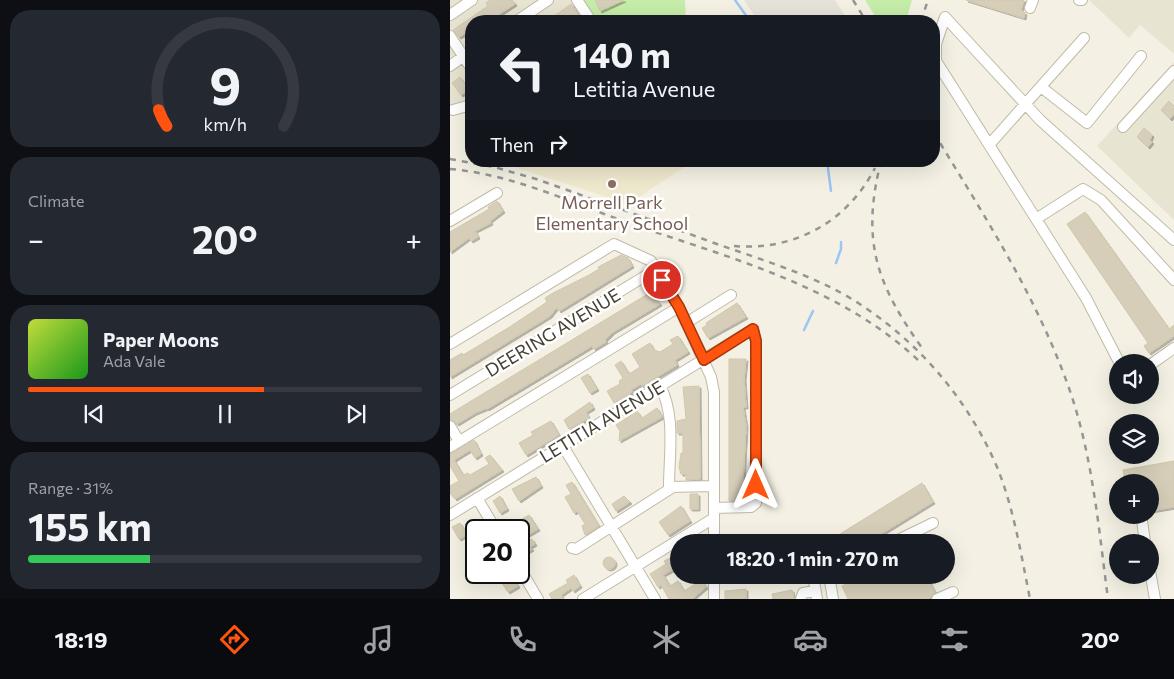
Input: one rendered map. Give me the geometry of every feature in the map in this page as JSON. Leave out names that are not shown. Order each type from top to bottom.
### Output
[{"type":"street","points":[[450,15],[472,0]]},
{"type":"street","points":[[525,15],[548,0]]},
{"type":"street","points":[[577,0],[587,15]]},
{"type":"street","points":[[940,32],[945,17],[1040,120],[1174,240]]},
{"type":"street","points":[[450,36],[465,52]]},
{"type":"street","points":[[988,145],[1084,38]]},
{"type":"street","points":[[450,66],[465,55]]},
{"type":"street","points":[[1041,87],[1087,123],[1142,56]]},
{"type":"street","points":[[940,67],[1086,298],[1115,354]]},
{"type":"street","points":[[1123,127],[1174,71]]},
{"type":"street","points":[[451,112],[465,107]]},
{"type":"street","points":[[1036,219],[1083,189],[1100,200],[1174,280]]},
{"type":"street","points":[[450,221],[497,193]]},
{"type":"street","points":[[450,344],[614,244],[651,261],[679,307],[711,377],[714,392],[714,534]]},
{"type":"street","name":"DEERING AVENUE","points":[[450,395],[655,270]]},
{"type":"street","points":[[686,323],[731,295]]},
{"type":"street","points":[[450,426],[454,444],[679,307]]},
{"type":"street","name":"LETITIA AVENUE","points":[[450,515],[753,329],[756,341],[756,503],[751,508],[714,513]]},
{"type":"street","points":[[1159,359],[1174,348]]},
{"type":"street","points":[[660,386],[670,411],[670,487],[672,487]]},
{"type":"street","points":[[562,446],[656,599]]},
{"type":"street","points":[[572,548],[576,549],[672,487],[714,486]]},
{"type":"street","points":[[477,498],[489,519]]},
{"type":"street","points":[[583,599],[714,513]]},
{"type":"street","points":[[910,534],[933,523]]},
{"type":"street","points":[[529,584],[538,599]]},
{"type":"street","points":[[714,584],[714,599]]},
{"type":"street","points":[[830,584],[832,599]]},
{"type":"street","points":[[1152,584],[1155,599]]},
{"type":"street","points":[[937,599],[953,592]]},
{"type":"street","points":[[801,599],[803,593],[816,595]]},
{"type":"shaded area","points":[[450,0],[572,0],[582,15],[465,15],[465,104],[450,113]]},
{"type":"shaded area","points":[[744,0],[835,0],[844,15],[754,15]]},
{"type":"shaded area","points":[[1089,0],[1174,0],[1174,54],[1140,25],[1129,38]]},
{"type":"shaded area","points":[[1174,62],[1174,220],[1097,146]]},
{"type":"shaded area","name":"Morrell Park Elementary School","points":[[514,167],[684,167],[628,204]]},
{"type":"green space","points":[[580,0],[685,0],[686,15],[590,15]]},
{"type":"green space","points":[[865,0],[912,0],[908,15],[874,15]]},
{"type":"building","points":[[490,0],[512,0],[515,4],[498,15],[475,15],[488,6],[486,3]]},
{"type":"building","points":[[595,0],[624,0],[600,11]]},
{"type":"building","points":[[966,0],[1024,0],[1021,10],[1025,13],[1024,18]]},
{"type":"building","points":[[571,4],[579,15],[555,15]]},
{"type":"building","points":[[465,22],[465,34],[459,37],[453,30]]},
{"type":"building","points":[[460,77],[465,84],[465,92],[461,95],[452,83]]},
{"type":"building","points":[[1169,101],[1174,106],[1174,114],[1170,119],[1161,110]]},
{"type":"building","points":[[1144,128],[1152,135],[1150,140],[1152,142],[1148,147],[1137,137]]},
{"type":"building","points":[[497,201],[503,211],[490,221],[491,223],[475,231],[478,237],[471,241],[469,238],[450,252],[450,232],[489,209],[488,207]]},
{"type":"building","points":[[1085,212],[1169,329],[1174,325],[1174,336],[1149,353],[1144,346],[1148,343],[1067,224]]},
{"type":"building","points":[[621,255],[628,258],[632,266],[559,311],[557,307],[550,316],[450,377],[450,360],[462,353],[463,355],[508,328],[547,302],[545,298],[553,293],[589,275],[599,269],[598,267]]},
{"type":"building","points":[[651,292],[660,304],[613,332],[605,340],[606,342],[594,349],[592,346],[487,409],[475,413],[457,424],[450,419],[450,414],[453,412]]},
{"type":"building","points":[[737,303],[746,317],[708,338],[702,328],[707,325],[706,323]]},
{"type":"building","points":[[678,336],[688,352],[675,360],[677,365],[642,386],[641,384],[631,390],[632,392],[614,403],[607,391],[620,384],[619,381],[623,378],[615,365],[621,361],[629,374],[640,367],[632,354],[650,343],[654,350],[660,352],[673,344],[670,340]]},
{"type":"building","points":[[729,359],[746,359],[744,379],[746,407],[743,407],[746,426],[742,500],[729,501]]},
{"type":"building","points":[[588,374],[597,389],[590,393],[581,378]]},
{"type":"building","points":[[699,386],[700,479],[686,480],[686,474],[681,474],[679,467],[681,453],[683,453],[683,433],[677,433],[677,421],[686,419],[683,387]]},
{"type":"building","points":[[590,402],[593,408],[586,412],[589,418],[569,429],[564,420]]},
{"type":"building","points":[[657,408],[662,417],[619,441],[620,431],[616,425],[637,411],[642,418]]},
{"type":"building","points":[[551,421],[559,435],[526,455],[519,443],[533,435],[531,432]]},
{"type":"building","points":[[474,440],[481,454],[475,458],[470,450],[454,460],[463,475],[468,473],[470,475],[489,464],[485,458],[490,455],[502,470],[455,499],[450,493],[450,486],[459,481],[450,466],[450,454]]},
{"type":"building","points":[[1174,461],[1174,507],[1159,510],[1159,474],[1124,474],[1123,470]]},
{"type":"building","points":[[536,477],[541,486],[519,501],[512,489]]},
{"type":"building","points":[[572,482],[599,526],[585,535],[582,526],[585,524],[577,511],[574,513],[565,497],[571,494],[566,485]]},
{"type":"building","points":[[922,483],[933,502],[881,534],[840,534]]},
{"type":"building","points":[[690,494],[698,494],[698,509],[690,509]]},
{"type":"building","points":[[500,496],[507,509],[500,513],[493,501]]},
{"type":"building","points":[[624,496],[630,502],[616,511],[612,504]]},
{"type":"building","points":[[681,506],[690,521],[668,535],[659,522]]},
{"type":"building","points":[[529,515],[538,529],[530,534],[530,519],[522,519]]},
{"type":"building","points":[[460,523],[465,532],[465,536],[459,539],[452,527]]},
{"type":"building","points":[[532,539],[535,544],[530,547],[530,540]]},
{"type":"building","points":[[607,557],[611,557],[615,563],[611,569],[607,569],[603,565],[603,561]]},
{"type":"building","points":[[670,558],[670,571],[663,575],[670,586],[680,584],[684,591],[695,584],[704,584],[706,587],[692,599],[669,599],[661,585],[658,587],[650,574],[666,564],[664,561]]},
{"type":"building","points":[[574,575],[580,586],[573,591],[571,588],[561,595],[563,599],[552,599],[549,594],[568,583],[566,580]]},
{"type":"building","points":[[502,584],[517,584],[518,586],[508,592]]},
{"type":"building","points":[[846,584],[931,584],[935,592],[929,599],[848,599],[842,586]]},
{"type":"building","points":[[746,589],[746,599],[725,599],[725,591]]},
{"type":"building","points":[[792,590],[794,599],[773,599],[772,594]]},
{"type":"waterway","points":[[735,0],[746,15]]},
{"type":"waterway","points":[[828,167],[831,191]]},
{"type":"waterway","points":[[836,263],[841,249],[841,242]]},
{"type":"waterway","points":[[804,330],[813,311]]},
{"type":"railway","points":[[853,0],[862,15]]},
{"type":"railway","points":[[923,15],[928,0]]},
{"type":"railway","points":[[940,143],[1027,292],[1058,359],[1071,394],[1079,419],[1090,470],[1108,599]]},
{"type":"railway","points":[[450,159],[465,162]]},
{"type":"railway","points":[[494,167],[536,179],[790,270],[834,289],[860,304],[885,322],[931,364],[968,413],[984,439],[997,467],[1008,499],[1030,599]]},
{"type":"railway","points":[[880,167],[872,215],[873,238],[877,260],[893,303],[922,348]]},
{"type":"railway","points":[[734,246],[778,244],[798,238],[817,229],[850,204],[875,168]]},
{"type":"railway","points":[[450,169],[495,176],[517,182],[778,276],[816,292],[852,311],[886,334],[918,360]]},
{"type":"place","name":"Morrell Park Elementary School","points":[[612,184]]},
{"type":"route","points":[[662,280],[679,307],[704,360],[753,329],[756,341],[756,485]]}]
